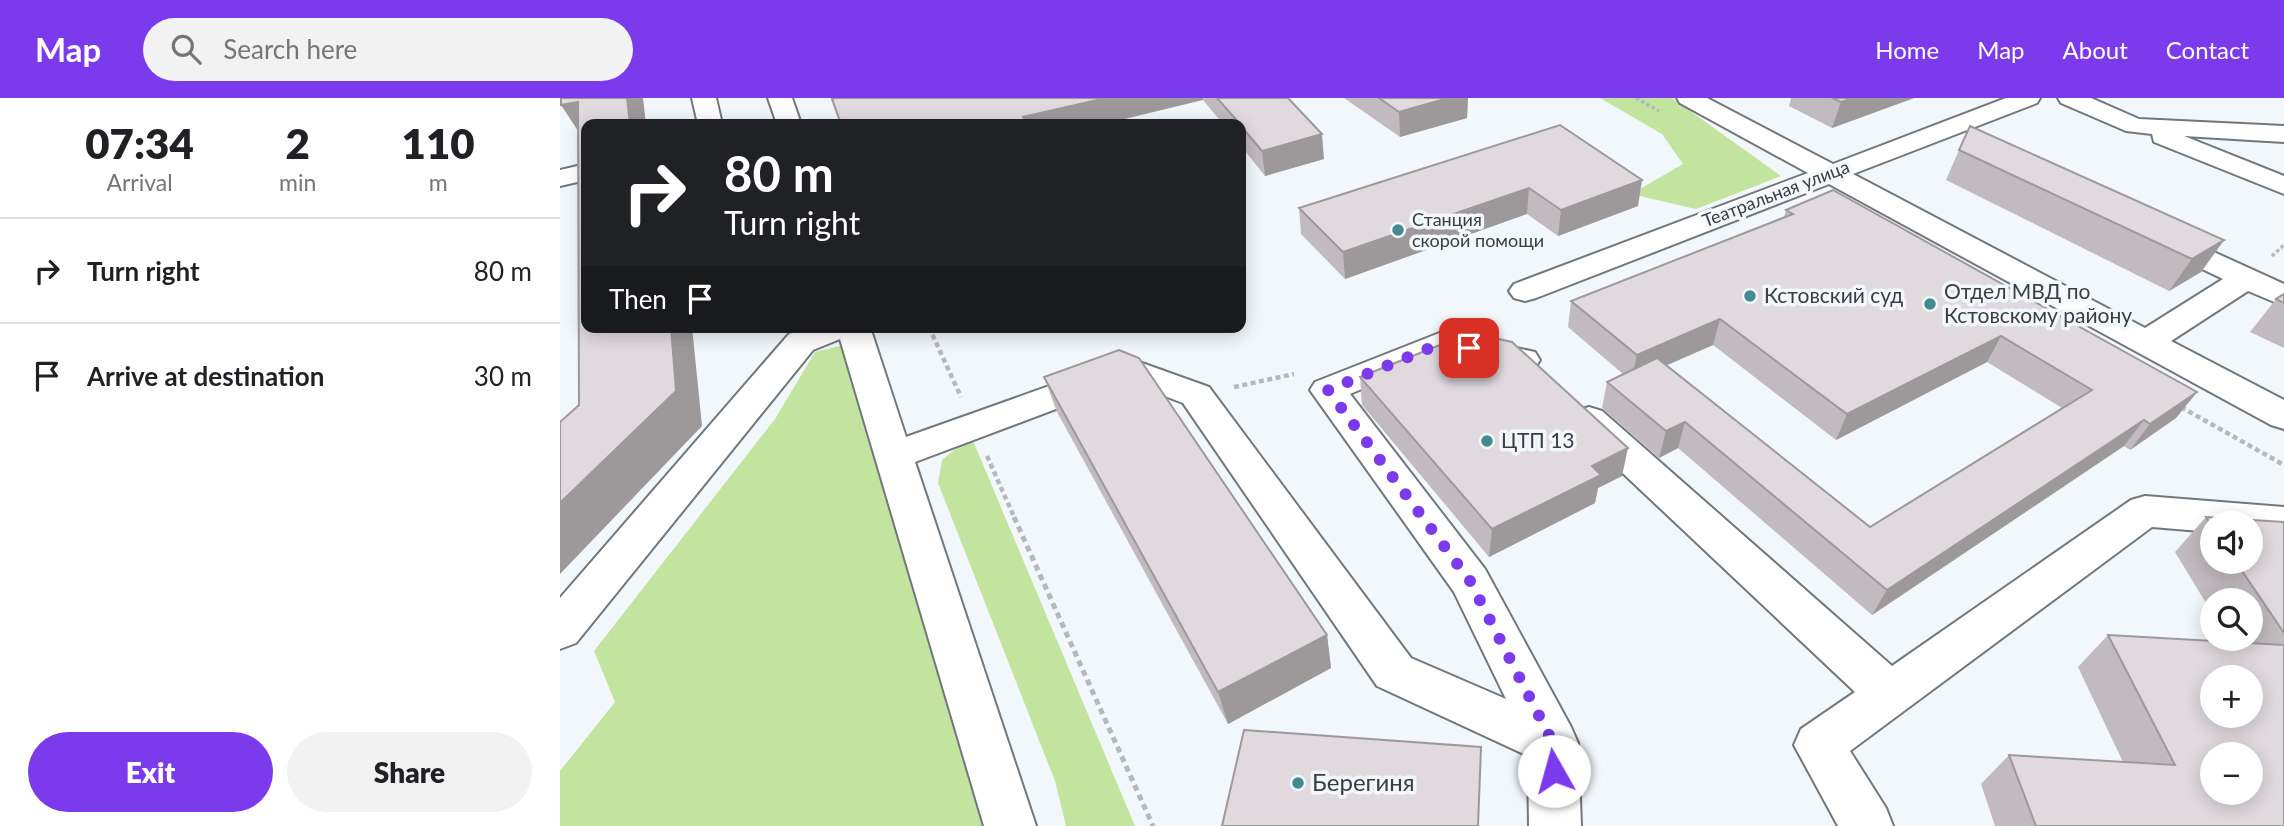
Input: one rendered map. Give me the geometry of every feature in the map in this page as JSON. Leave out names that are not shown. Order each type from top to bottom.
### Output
[{"type":"street","points":[[704,98],[709,119]]},
{"type":"street","points":[[780,98],[786,119]]},
{"type":"street","points":[[1689,98],[2284,416]]},
{"type":"street","points":[[2070,98],[2284,186]]},
{"type":"street","name":"Театральная улица","points":[[1525,291],[1935,133],[2005,101]]},
{"type":"street","points":[[2135,126],[2284,134]]},
{"type":"street","points":[[1935,133],[1975,151]]},
{"type":"street","points":[[560,178],[581,173]]},
{"type":"street","points":[[2135,226],[2284,296]]},
{"type":"street","points":[[2145,342],[2246,278]]},
{"type":"street","points":[[560,630],[801,342],[826,333]]},
{"type":"street","points":[[855,333],[1010,826]]},
{"type":"street","points":[[1555,826],[1553,743],[1470,581],[1328,390],[1442,343],[1522,359],[1890,694]]},
{"type":"street","points":[[893,456],[1128,369],[1196,395],[1395,673],[1553,743]]},
{"type":"street","points":[[1867,826],[1819,745],[2145,511],[2284,523]]},
{"type":"path","points":[[932,333],[1153,826]]},
{"type":"green space","points":[[1600,98],[1672,98],[1781,176],[1696,209],[1631,194],[1683,164],[1662,134]]},
{"type":"green space","points":[[844,345],[984,826],[560,826],[560,771],[615,702],[594,651],[775,419],[815,352]]},
{"type":"green space","points":[[971,436],[1135,826],[1066,826],[1055,781],[938,483],[942,460]]},
{"type":"building","points":[[561,98],[627,98],[629,119],[581,119],[581,333],[671,333],[676,391],[560,503],[560,422],[579,405],[578,102],[561,105]]},
{"type":"building","points":[[1106,98],[1023,117],[1024,119],[839,119],[832,99]]},
{"type":"building","points":[[1217,98],[1288,98],[1322,134],[1262,151],[1246,132],[1246,119],[1236,119]]},
{"type":"building","points":[[1379,98],[1448,98],[1399,112]]},
{"type":"building","points":[[1832,98],[1853,98],[1841,102]]},
{"type":"building","points":[[1560,125],[1642,180],[1561,210],[1529,188],[1343,252],[1299,208]]},
{"type":"building","points":[[1970,126],[2224,240],[2192,259],[1959,150]]},
{"type":"building","points":[[1833,190],[2197,392],[2150,424],[2144,420],[1887,590],[1685,422],[1666,431],[1607,382],[1657,358],[1870,527],[2092,390],[2001,336],[1847,414],[1720,319],[1637,355],[1571,301],[1793,214],[1786,210]]},
{"type":"building","points":[[2284,294],[2284,303],[2276,299]]},
{"type":"building","name":"ЦТП 13","points":[[1455,339],[1468,352],[1499,339],[1512,342],[1628,448],[1592,466],[1601,475],[1492,529],[1360,377]]},
{"type":"building","points":[[1119,350],[1139,358],[1327,635],[1218,692],[1044,377]]},
{"type":"building","points":[[2263,521],[2284,522],[2284,633],[2263,602],[2263,588],[2254,588],[2244,574],[2263,574]]},
{"type":"building","points":[[2108,635],[2200,640],[2200,651],[2263,651],[2263,644],[2284,645],[2284,826],[2036,826],[2009,755],[2175,765]]},
{"type":"building","points":[[1244,730],[1481,747],[1478,826],[1222,826]]},
{"type":"place","name":"Станция скорой помощи","points":[[1398,230]]},
{"type":"place","name":"Кстовский суд","points":[[1750,296]]},
{"type":"place","name":"Отдел МВД по Кстовскому району","points":[[1930,304]]},
{"type":"place","name":"ЦТП 13","points":[[1487,441]]},
{"type":"place","name":"Берегиня","points":[[1298,783]]},
{"type":"route","points":[[1469,348],[1442,343],[1328,390],[1470,581],[1553,743],[1554,771]]}]
